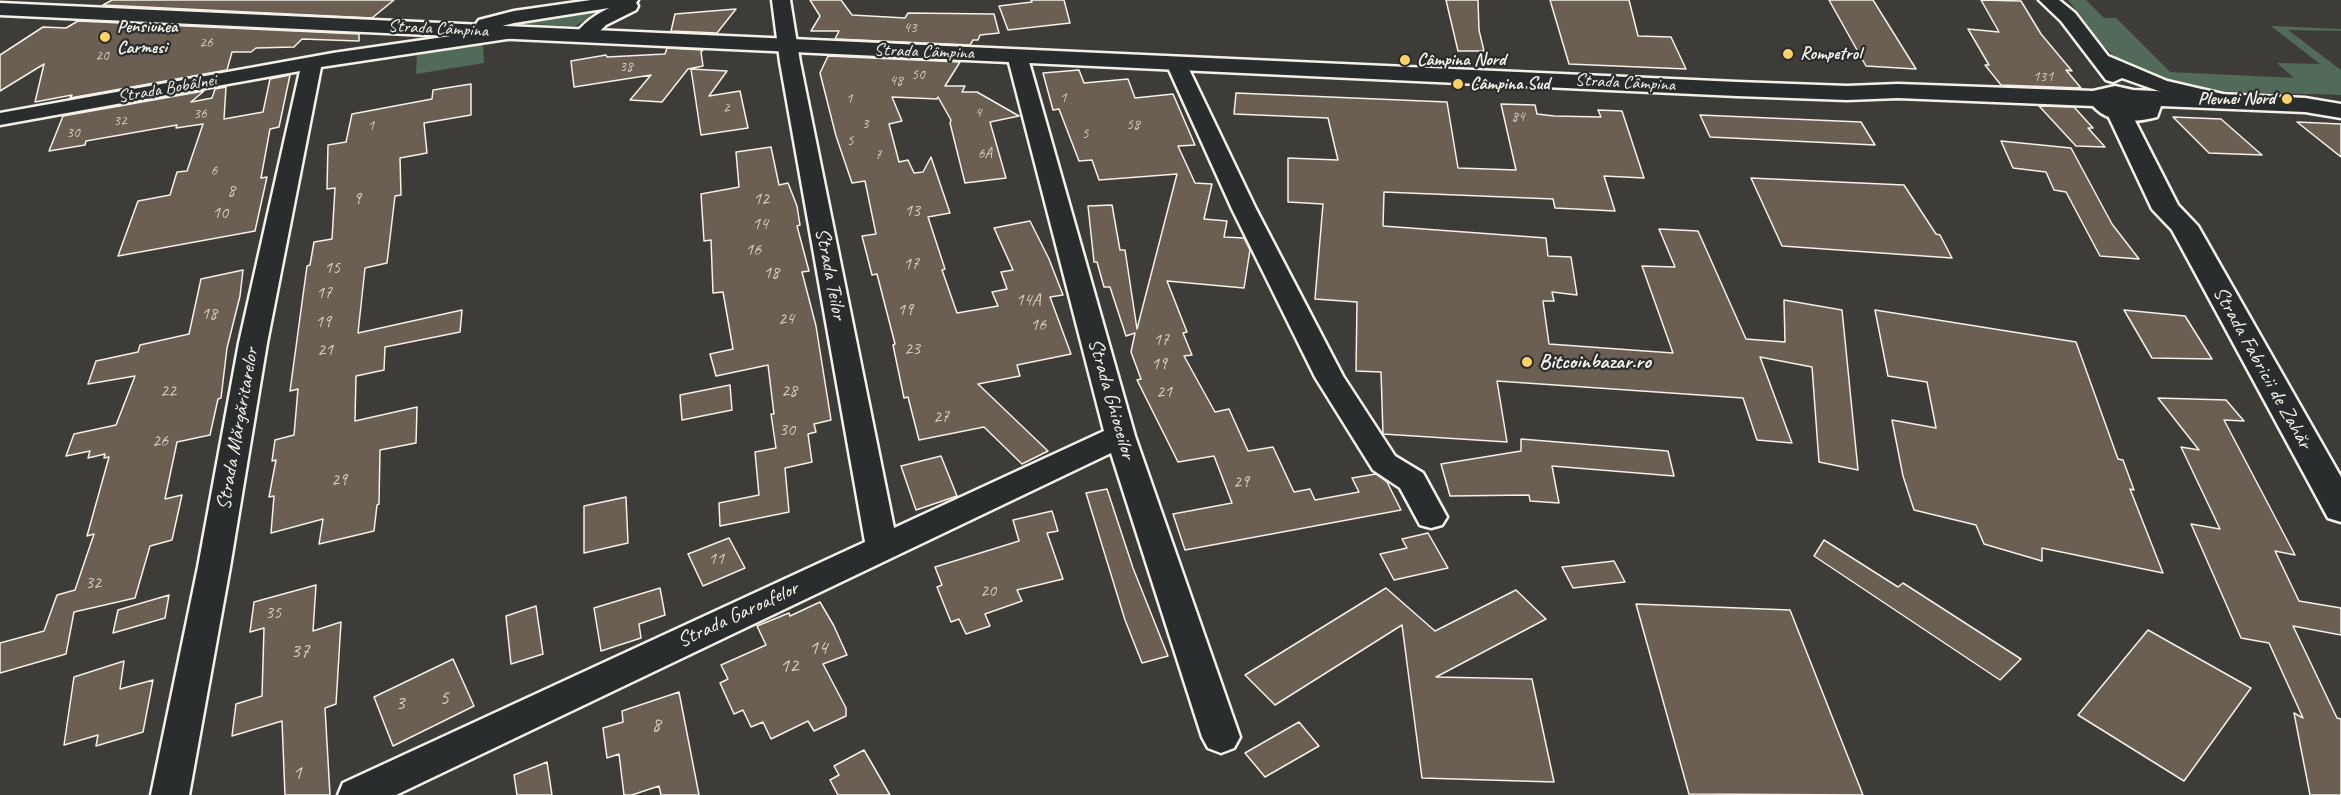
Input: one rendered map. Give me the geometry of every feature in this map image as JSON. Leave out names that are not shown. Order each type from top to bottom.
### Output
[{"type":"main road","name":"Strada Câmpina","points":[[0,9],[460,31],[516,16],[584,36],[1847,93],[1907,101],[2123,104]]},
{"type":"main road","points":[[2123,104],[2237,102],[2305,105],[2341,112]]},
{"type":"main road","points":[[2123,104],[2324,118],[2341,112]]},
{"type":"main road","name":"Strada Fabricii de Zahăr","points":[[2123,104],[2166,209],[2184,226],[2341,509]]},
{"type":"street","name":"Strada Bobâlnei","points":[[0,119],[322,61],[516,16],[629,0]]},
{"type":"street","points":[[584,36],[606,16],[643,0]]},
{"type":"street","name":"Strada Teilor","points":[[780,0],[882,547]]},
{"type":"street","name":"Strada Fabricii de Zahăr","points":[[2046,0],[2068,17],[2103,61],[2123,104]]},
{"type":"street","name":"Strada Fabricii de Zahăr","points":[[2046,0],[2049,12],[2123,104]]},
{"type":"street","name":"Strada Bobâlnei","points":[[322,61],[382,45],[420,29]]},
{"type":"street","name":"Strada Ghioceilor","points":[[1017,55],[1120,436],[1221,737]]},
{"type":"street","name":"Strada Mărgăritarelor","points":[[170,795],[212,578],[253,343],[322,61]]},
{"type":"street","points":[[2103,61],[2145,82],[2187,94],[2237,102]]},
{"type":"street","points":[[1176,63],[1244,209],[1329,377],[1383,463],[1412,482],[1431,517]]},
{"type":"street","name":"Strada Garoafelor","points":[[357,795],[1120,436]]},
{"type":"green space","points":[[2068,0],[2086,0],[2104,18],[2116,18],[2170,72],[2294,78],[2277,63],[2320,64],[2271,26],[2341,29],[2341,31],[2288,30],[2341,70],[2341,95],[2225,91],[2166,81],[2140,72],[2111,53]]},
{"type":"green space","points":[[601,12],[575,26],[527,24],[533,19]]},
{"type":"green space","points":[[483,44],[484,63],[416,74],[417,55]]},
{"type":"building","points":[[112,0],[394,0],[372,18],[103,5]]},
{"type":"building","points":[[810,0],[841,0],[852,15],[905,18],[908,13],[994,14],[999,33],[980,35],[978,40],[973,40],[970,45],[835,39],[839,31],[811,31],[820,16]]},
{"type":"building","points":[[1031,0],[1064,0],[1070,23],[1008,30],[999,6],[1032,2]]},
{"type":"building","points":[[1446,0],[1478,0],[1479,30],[1484,51],[1458,51]]},
{"type":"building","points":[[1550,0],[1629,0],[1638,36],[1671,37],[1686,69],[1569,64]]},
{"type":"building","points":[[1829,0],[1873,0],[1916,69],[1866,66]]},
{"type":"building","points":[[1981,0],[2021,1],[2041,34],[2072,71],[2066,70],[2081,88],[2001,85],[1985,65],[1989,65],[1968,29],[1999,32]]},
{"type":"building","points":[[736,9],[717,33],[671,31],[675,14]]},
{"type":"building","points":[[78,21],[359,34],[359,41],[302,39],[294,47],[256,48],[251,52],[232,52],[227,70],[70,98],[72,95],[35,102],[44,64],[0,91],[0,55],[43,27],[66,28]]},
{"type":"building","points":[[667,48],[703,50],[701,52],[703,66],[688,69],[662,102],[630,100],[651,75],[574,87],[571,61],[606,55],[607,57],[665,54]]},
{"type":"building","points":[[828,56],[960,62],[945,86],[965,86],[962,92],[977,92],[1019,116],[990,122],[1006,178],[965,183],[951,120],[938,97],[937,99],[892,97],[902,121],[889,124],[899,162],[908,160],[914,173],[923,172],[931,157],[950,213],[928,217],[945,269],[942,270],[957,313],[998,306],[992,292],[1007,289],[1001,272],[1013,270],[994,228],[1030,221],[1049,259],[1063,295],[1050,297],[1071,354],[1017,365],[1020,376],[978,384],[1048,451],[1022,464],[984,427],[919,440],[908,397],[904,398],[893,345],[895,344],[877,274],[872,275],[862,236],[876,234],[865,181],[852,183],[836,136],[820,73]]},
{"type":"building","points":[[691,69],[727,71],[709,96],[740,91],[748,128],[701,135]]},
{"type":"building","points":[[1079,70],[1084,83],[1128,79],[1135,98],[1173,94],[1195,145],[1178,146],[1195,183],[1212,184],[1204,219],[1227,221],[1224,237],[1244,238],[1250,250],[1244,288],[1167,281],[1187,332],[1183,333],[1192,355],[1184,356],[1215,412],[1229,409],[1248,451],[1273,447],[1294,492],[1310,489],[1315,500],[1359,492],[1352,478],[1376,474],[1387,482],[1401,510],[1185,550],[1173,514],[1232,503],[1214,456],[1178,462],[1137,380],[1141,379],[1131,352],[1135,333],[1126,336],[1110,287],[1104,287],[1097,262],[1094,262],[1088,206],[1112,205],[1120,250],[1125,250],[1137,329],[1177,174],[1099,180],[1092,160],[1079,161],[1059,109],[1053,110],[1043,73]]},
{"type":"building","points":[[290,75],[279,127],[270,129],[261,178],[267,177],[255,231],[118,256],[138,201],[170,195],[177,172],[187,171],[203,124],[176,128],[177,125],[86,141],[85,145],[49,151],[63,116],[204,91],[191,102],[212,98],[215,89],[226,87],[224,119],[263,112],[270,79]]},
{"type":"building","points":[[471,84],[471,115],[424,123],[427,153],[400,158],[401,195],[395,196],[387,263],[365,268],[358,333],[462,310],[460,332],[385,347],[384,370],[356,376],[355,421],[417,407],[416,443],[380,450],[379,504],[374,531],[319,544],[323,519],[271,533],[274,496],[269,497],[276,460],[272,461],[275,440],[294,435],[298,389],[290,391],[307,266],[310,265],[314,242],[332,239],[335,188],[327,189],[328,145],[346,142],[352,114],[432,99],[433,90]]},
{"type":"building","points":[[1236,93],[1447,102],[1458,168],[1516,170],[1501,104],[1535,105],[1537,114],[1554,116],[1601,117],[1598,110],[1622,111],[1644,178],[1604,176],[1615,211],[1555,208],[1553,199],[1384,192],[1383,226],[1546,238],[1548,256],[1571,257],[1577,295],[1552,292],[1554,301],[1543,301],[1549,344],[1673,353],[1642,266],[1675,267],[1659,229],[1698,231],[1746,339],[1785,342],[1784,300],[1842,310],[1858,470],[1819,462],[1812,367],[1760,357],[1792,443],[1757,440],[1743,398],[1497,381],[1507,442],[1383,434],[1381,372],[1356,371],[1357,302],[1315,299],[1323,204],[1288,202],[1288,158],[1338,160],[1328,118],[1234,114]]},
{"type":"building","points":[[2039,106],[2074,107],[2093,128],[2088,128],[2105,147],[2076,146]]},
{"type":"building","points":[[1700,115],[1861,122],[1875,145],[1710,137]]},
{"type":"building","points":[[2173,117],[2221,119],[2262,155],[2209,153]]},
{"type":"building","points":[[2297,122],[2341,124],[2341,157]]},
{"type":"building","points":[[2001,141],[2071,148],[2112,224],[2139,259],[2100,256],[2066,192],[2054,190],[2046,172],[2013,168]]},
{"type":"building","points":[[771,147],[779,185],[788,183],[797,206],[800,225],[797,226],[809,271],[802,272],[816,326],[831,420],[814,424],[816,432],[808,434],[812,462],[785,468],[789,512],[720,526],[719,503],[759,495],[755,452],[776,448],[768,365],[716,376],[710,354],[733,349],[723,292],[713,293],[711,240],[704,241],[701,194],[739,187],[736,152]]},
{"type":"building","points":[[1751,178],[1904,185],[1936,234],[1940,235],[1952,258],[1782,246]]},
{"type":"building","points":[[243,270],[240,296],[227,348],[221,398],[218,399],[210,435],[177,442],[165,499],[182,495],[172,540],[150,546],[135,598],[74,612],[66,654],[0,673],[0,643],[44,631],[57,595],[75,590],[94,534],[87,536],[109,457],[104,458],[105,454],[88,458],[90,451],[66,456],[74,434],[116,425],[135,376],[88,384],[96,361],[138,352],[140,345],[189,334],[201,279]]},
{"type":"building","points":[[1875,310],[2076,342],[2118,459],[2123,460],[2134,490],[2130,489],[2163,573],[2042,548],[2042,561],[1984,544],[1976,525],[1914,510],[1903,476],[1892,420],[1936,428],[1927,382],[1888,376]]},
{"type":"building","points":[[2124,310],[2185,316],[2212,359],[2152,358]]},
{"type":"building","points":[[730,385],[732,410],[682,420],[680,395]]},
{"type":"building","points":[[2158,398],[2226,400],[2244,421],[2224,420],[2295,555],[2275,551],[2299,601],[2341,608],[2341,635],[2293,626],[2337,718],[2341,719],[2341,795],[2310,795],[2294,713],[2303,718],[2269,643],[2241,638],[2191,524],[2220,529],[2181,447],[2199,450]]},
{"type":"building","points":[[1521,439],[1668,451],[1674,476],[1552,466],[1559,503],[1530,501],[1529,495],[1450,496],[1441,464],[1521,451]]},
{"type":"building","points":[[941,456],[957,496],[916,510],[901,466]]},
{"type":"building","points":[[1107,489],[1133,568],[1168,656],[1142,663],[1125,620],[1086,493]]},
{"type":"building","points":[[626,497],[628,543],[584,553],[584,506]]},
{"type":"building","points":[[1052,511],[1058,531],[1047,533],[1063,579],[1017,590],[1022,601],[985,614],[990,626],[966,634],[959,619],[951,622],[937,587],[942,585],[935,567],[1019,541],[1013,520]]},
{"type":"building","points":[[1428,533],[1448,568],[1394,580],[1380,554],[1407,548],[1402,539]]},
{"type":"building","points":[[729,538],[745,568],[703,586],[688,554]]},
{"type":"building","points":[[1824,540],[1898,587],[1903,583],[2021,659],[2000,680],[1814,556]]},
{"type":"building","points":[[1614,561],[1625,582],[1573,588],[1562,567]]},
{"type":"building","points":[[316,585],[313,631],[341,622],[336,704],[325,708],[330,795],[285,795],[282,721],[232,736],[236,704],[262,696],[264,628],[250,632],[254,602]]},
{"type":"building","points":[[660,588],[665,615],[639,624],[641,638],[601,651],[594,608]]},
{"type":"building","points":[[1386,588],[1435,631],[1516,590],[1546,619],[1436,677],[1532,679],[1554,782],[1422,778],[1402,625],[1275,705],[1245,675]]},
{"type":"building","points":[[169,595],[165,618],[113,633],[118,610]]},
{"type":"building","points":[[820,602],[847,655],[823,664],[846,708],[846,716],[814,731],[808,721],[771,739],[763,722],[751,727],[743,710],[734,714],[720,683],[728,679],[721,665],[766,645],[757,626],[789,613],[790,616]]},
{"type":"building","points":[[1636,604],[1790,610],[1863,795],[1689,794]]},
{"type":"building","points":[[536,606],[543,654],[511,664],[506,616]]},
{"type":"building","points":[[2148,630],[2251,688],[2184,781],[2078,715]]},
{"type":"building","points":[[453,659],[474,706],[393,746],[374,697]]},
{"type":"building","points":[[124,661],[120,689],[153,680],[143,732],[96,746],[98,735],[64,745],[74,677]]},
{"type":"building","points":[[679,692],[699,795],[661,795],[659,786],[632,795],[624,795],[619,754],[607,758],[603,728],[623,722],[622,711]]},
{"type":"building","points":[[1299,722],[1319,746],[1265,777],[1245,753]]},
{"type":"building","points":[[864,750],[890,795],[838,795],[830,780],[839,775],[834,766]]},
{"type":"building","points":[[547,762],[552,795],[517,795],[514,775]]},
{"type":"place","name":"Pensiunea Carmesi","points":[[105,37]]},
{"type":"place","name":"Rompetrol","points":[[1788,54]]},
{"type":"place","name":"Câmpina Nord","points":[[1405,60]]},
{"type":"place","name":"Câmpina Sud","points":[[1458,84]]},
{"type":"place","name":"Plevnei Nord","points":[[2287,99]]},
{"type":"place","name":"Bitcoinbazar.ro","points":[[1527,362]]}]
